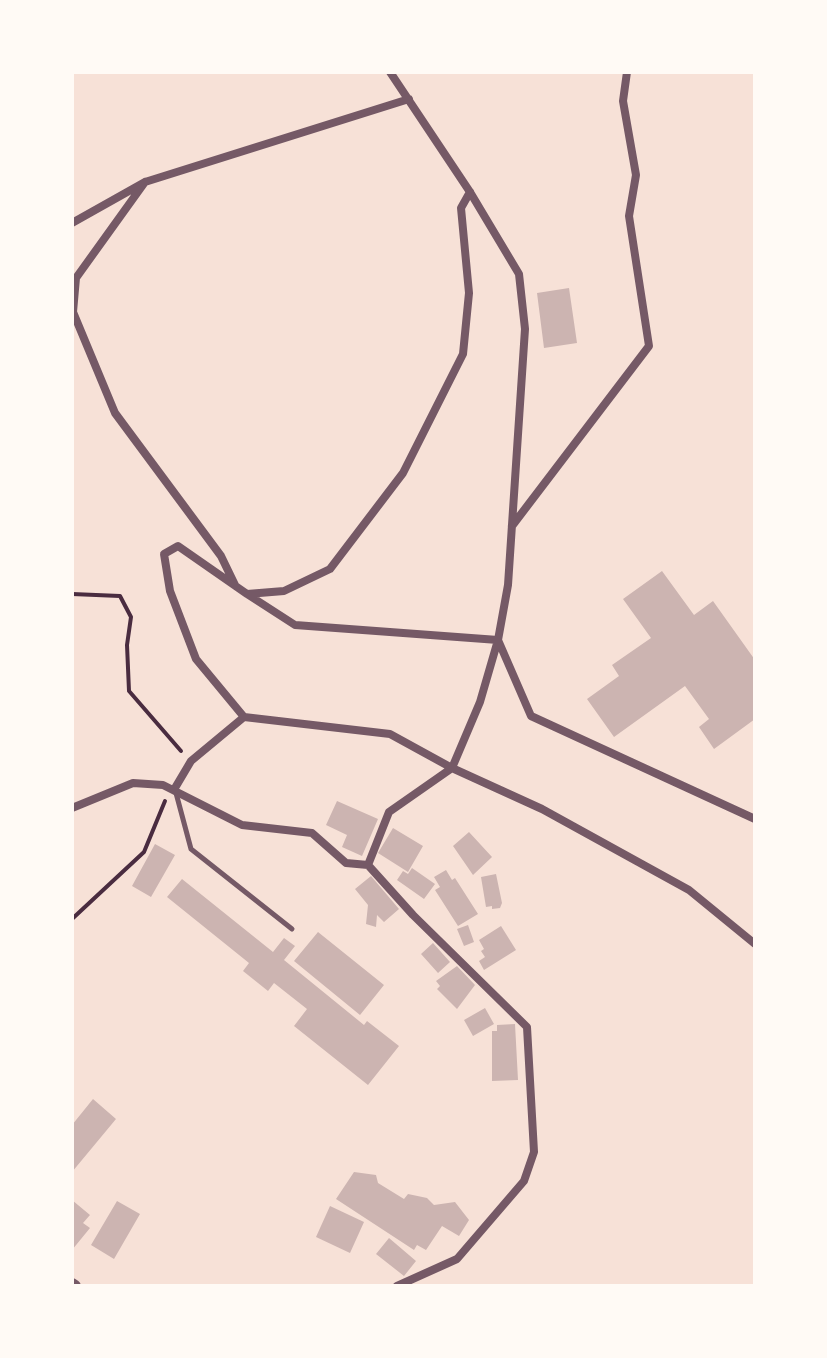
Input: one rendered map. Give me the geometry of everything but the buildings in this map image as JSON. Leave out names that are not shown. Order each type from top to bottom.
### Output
[{"type":"street","points":[[368,865],[389,812],[452,768],[480,702],[498,640],[508,585],[525,329],[519,274],[470,192],[390,72]]},
{"type":"street","points":[[512,526],[649,346],[629,216],[636,175],[623,101],[627,72]]},
{"type":"street","points":[[72,223],[145,182],[409,99]]},
{"type":"street","points":[[145,182],[76,278],[73,312],[115,413],[221,556],[235,586]]},
{"type":"street","points":[[247,594],[284,591],[330,569],[403,473],[463,354],[469,293],[461,208],[470,192]]},
{"type":"street","points":[[498,640],[295,625],[178,546],[164,554],[170,591],[196,659],[244,717],[390,734],[452,768],[542,809],[689,890],[755,944]]},
{"type":"street","points":[[498,640],[531,716],[755,819]]},
{"type":"street","points":[[175,788],[191,761],[244,717]]},
{"type":"street","points":[[72,808],[133,783],[163,785],[175,788],[242,825],[312,833],[346,863],[368,865],[413,915],[527,1027],[534,1152],[524,1181],[457,1259],[397,1286]]},
{"type":"lane","points":[[175,788],[191,849],[292,929]]},
{"type":"path","points":[[72,594],[120,596],[131,617],[127,645],[129,691],[191,761]]},
{"type":"path","points":[[72,919],[144,852],[165,804],[163,785]]}]
